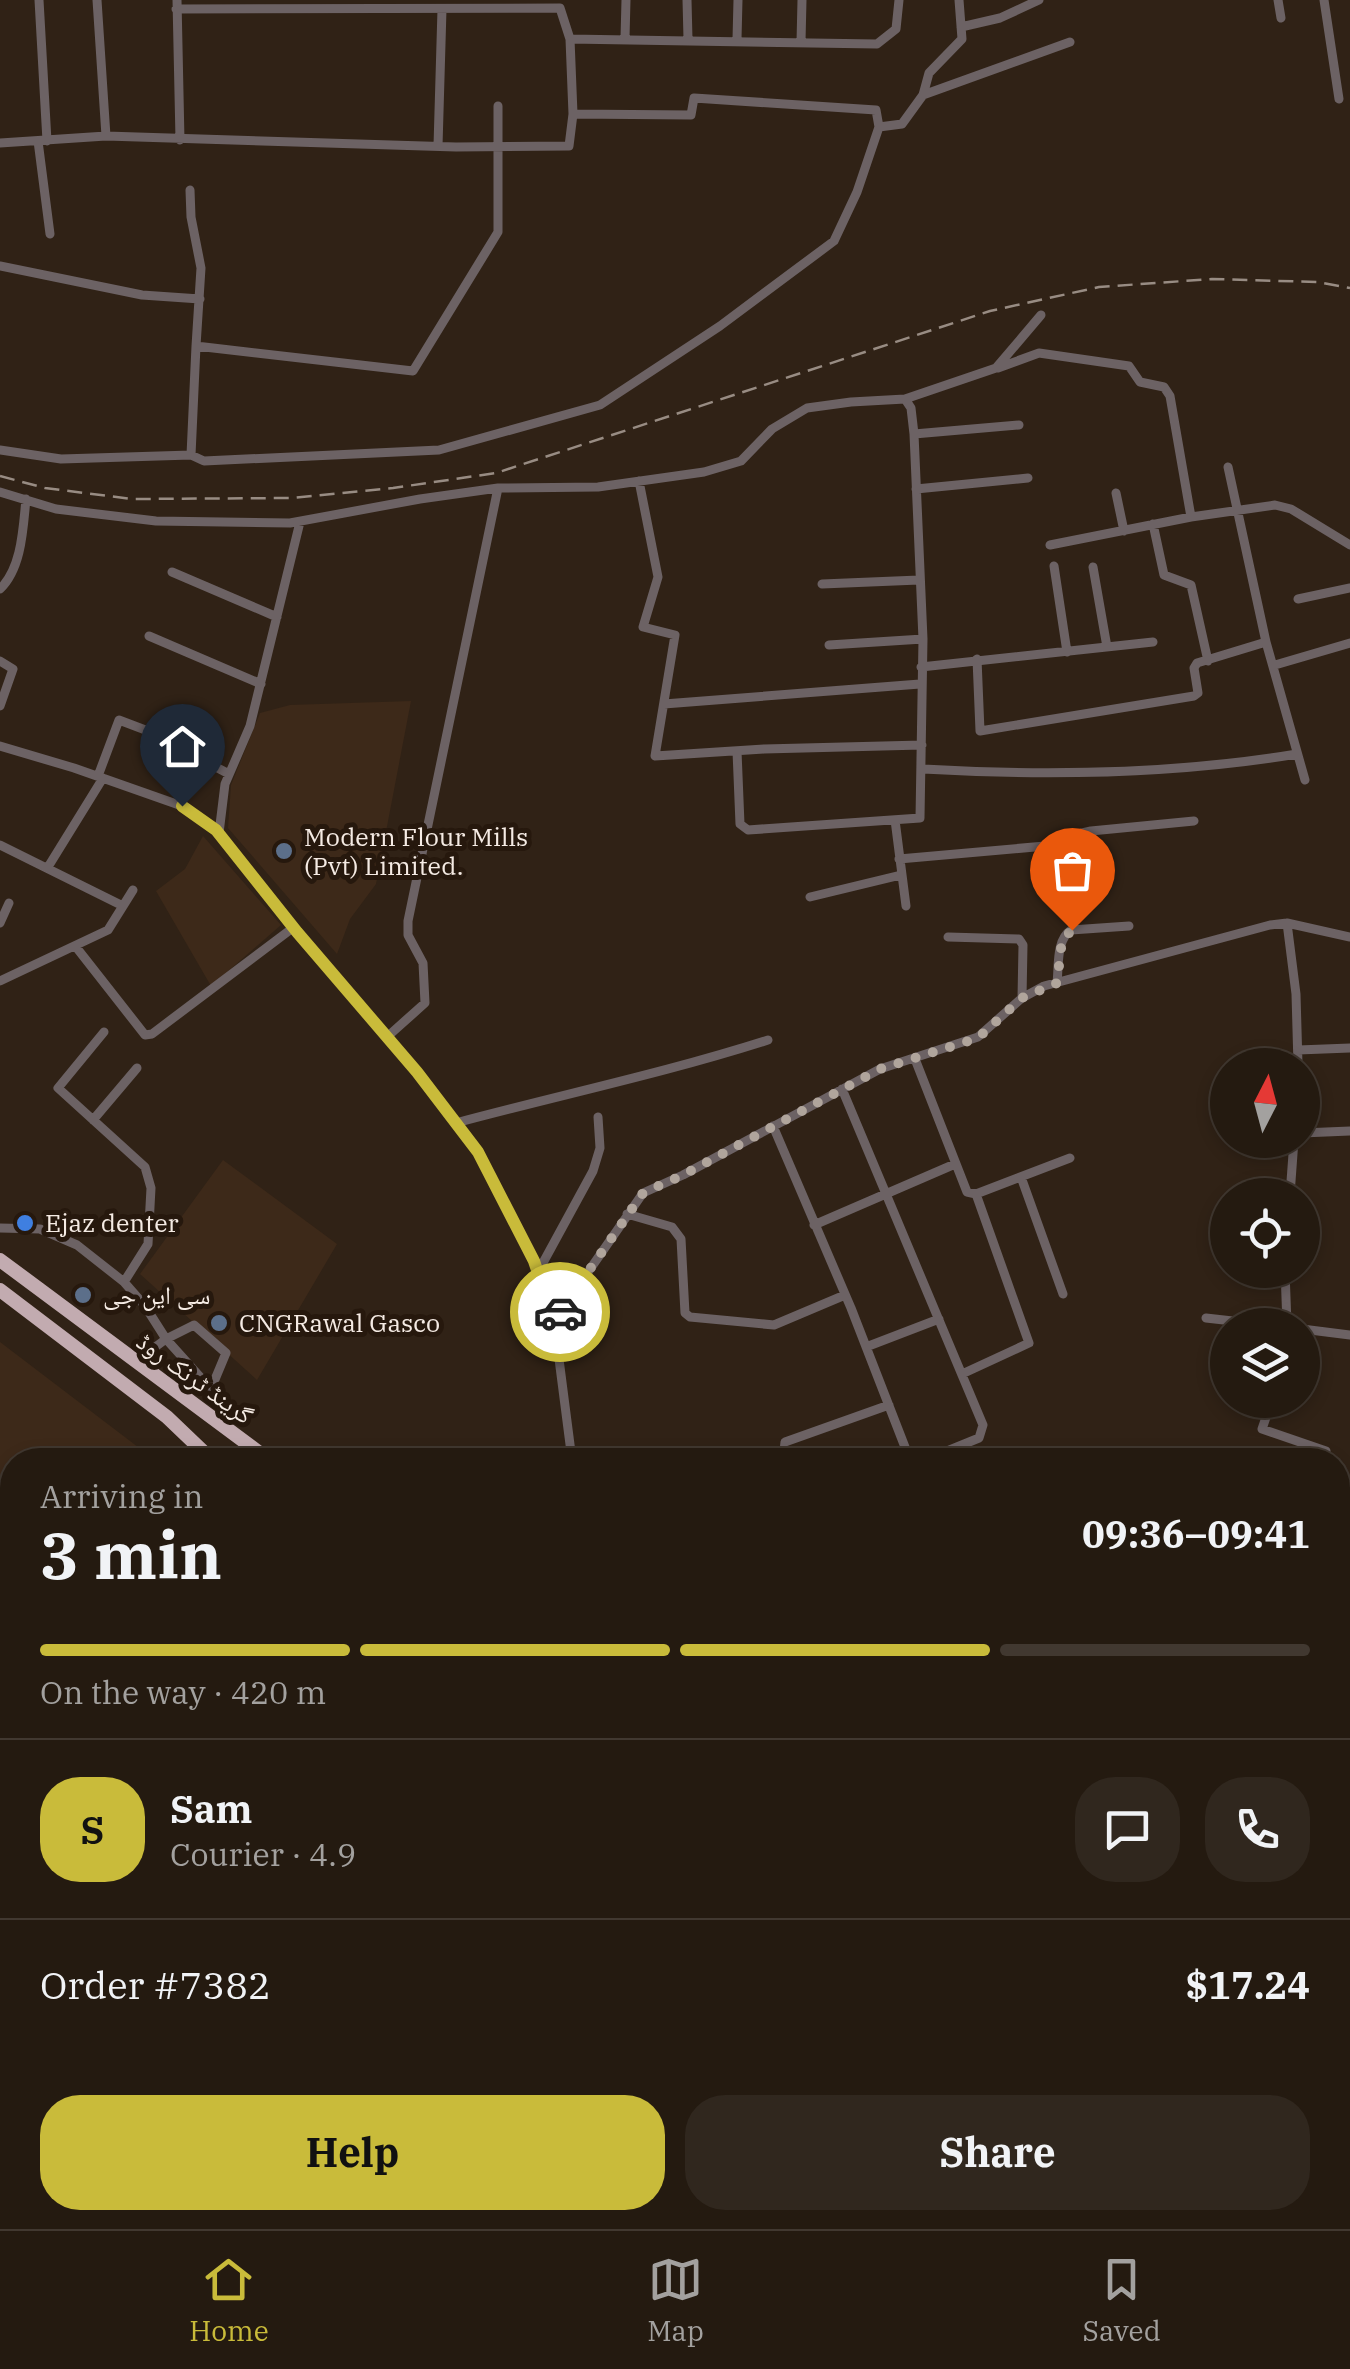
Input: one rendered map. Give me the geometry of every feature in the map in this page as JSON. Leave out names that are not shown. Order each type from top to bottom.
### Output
[{"type":"highway","name":"گرینڈ ٹرنک روڈ","points":[[0,1260],[253,1448]]},
{"type":"highway","name":"گرینڈ ٹرنک روڈ","points":[[0,1290],[167,1416],[200,1448]]},
{"type":"highway","points":[[204,1412],[244,1448]]},
{"type":"highway","points":[[167,1416],[208,1448]]},
{"type":"street","points":[[39,0],[42,141],[50,234]]},
{"type":"street","points":[[97,0],[106,136]]},
{"type":"street","points":[[625,38],[626,0]]},
{"type":"street","points":[[687,0],[688,38]]},
{"type":"street","points":[[737,39],[738,0]]},
{"type":"street","points":[[800,42],[802,0]]},
{"type":"street","points":[[570,39],[877,44],[896,29],[899,0]]},
{"type":"street","points":[[879,127],[902,124],[923,95],[929,73],[962,39],[958,0]]},
{"type":"street","points":[[961,27],[1000,18],[1040,0]]},
{"type":"street","points":[[1278,0],[1281,18]]},
{"type":"street","points":[[1324,0],[1339,99]]},
{"type":"street","points":[[0,143],[106,136],[180,140],[438,146],[570,146],[570,39],[560,8],[176,4],[180,140]]},
{"type":"street","points":[[438,146],[442,9]]},
{"type":"street","points":[[923,95],[1070,42]]},
{"type":"street","points":[[0,450],[61,458],[191,455],[204,460],[439,450],[600,405],[720,326],[834,242],[857,192],[879,127],[876,110],[694,98],[691,115],[573,114]]},
{"type":"street","points":[[196,346],[412,370],[498,232],[498,106]]},
{"type":"street","points":[[190,190],[201,268],[191,455]]},
{"type":"street","points":[[0,266],[142,295],[200,299]]},
{"type":"street","points":[[996,368],[1042,315]]},
{"type":"street","points":[[0,492],[56,509],[156,522],[300,522],[420,498],[498,488],[598,487],[704,472],[742,462],[772,429],[807,408],[906,399],[1038,353],[1129,366],[1140,382],[1164,387],[1172,406],[1192,517]]},
{"type":"street","points":[[736,752],[740,824],[748,830],[920,818],[923,639],[914,434],[912,408],[906,399]]},
{"type":"street","points":[[914,434],[1019,425]]},
{"type":"street","points":[[1228,467],[1266,642],[1304,780]]},
{"type":"street","points":[[916,489],[1028,478]]},
{"type":"street","points":[[639,481],[658,577],[643,627],[675,635],[655,756],[922,745]]},
{"type":"street","points":[[388,1037],[424,1003],[423,963],[408,936],[408,920],[498,488]]},
{"type":"street","points":[[1116,493],[1124,531]]},
{"type":"street","points":[[0,589],[9,581],[22,537],[26,499]]},
{"type":"street","points":[[1050,545],[1239,509],[1284,506],[1350,545]]},
{"type":"street","points":[[219,833],[229,774],[250,726],[300,522]]},
{"type":"street","points":[[1153,524],[1164,575],[1191,585],[1208,660]]},
{"type":"street","points":[[1054,566],[1067,652]]},
{"type":"street","points":[[1092,567],[1106,648]]},
{"type":"street","points":[[172,572],[277,616]]},
{"type":"street","points":[[822,584],[919,580]]},
{"type":"street","points":[[1298,599],[1350,588]]},
{"type":"street","points":[[149,636],[260,684]]},
{"type":"street","points":[[829,645],[923,639]]},
{"type":"street","points":[[921,666],[1153,642]]},
{"type":"street","points":[[977,659],[980,731],[1194,696],[1198,693],[1194,668],[1197,663],[1266,642]]},
{"type":"street","points":[[1275,665],[1350,644]]},
{"type":"street","points":[[0,661],[13,669],[0,706]]},
{"type":"street","points":[[664,704],[920,684]]},
{"type":"street","points":[[48,867],[101,777],[119,720],[229,774]]},
{"type":"street","points":[[0,746],[182,806],[219,833],[388,1037],[478,1152],[538,1272],[554,1321],[570,1448]]},
{"type":"street","points":[[922,770],[1018,775],[1246,763],[1297,754]]},
{"type":"street","points":[[894,820],[906,906]]},
{"type":"street","points":[[899,859],[1068,844],[1091,831],[1194,821]]},
{"type":"street","points":[[0,845],[123,906]]},
{"type":"street","points":[[810,896],[901,875]]},
{"type":"street","points":[[0,981],[108,930],[134,890]]},
{"type":"street","points":[[0,923],[9,903]]},
{"type":"street","points":[[1287,924],[1298,1048]]},
{"type":"street","points":[[554,1321],[643,1193],[880,1069],[978,1038],[1022,998],[1057,983],[1270,925],[1287,924],[1350,937]]},
{"type":"street","points":[[1057,983],[1066,933],[1128,926]]},
{"type":"street","points":[[76,947],[146,1035],[294,927]]},
{"type":"street","points":[[948,937],[1019,939],[1023,945],[1022,998]]},
{"type":"street","points":[[104,1032],[58,1088],[145,1167],[151,1188],[148,1244],[124,1282]]},
{"type":"street","points":[[456,1123],[591,1087],[670,1071],[768,1040]]},
{"type":"street","points":[[1320,1049],[1350,1048]]},
{"type":"street","points":[[915,1060],[968,1192],[976,1194],[1070,1158]]},
{"type":"street","points":[[93,1120],[137,1068]]},
{"type":"street","points":[[842,1088],[983,1425],[978,1438],[954,1448]]},
{"type":"street","points":[[538,1272],[592,1172],[600,1148],[598,1117]]},
{"type":"street","points":[[773,1126],[905,1448]]},
{"type":"street","points":[[1320,1132],[1350,1131]]},
{"type":"street","points":[[814,1226],[956,1164]]},
{"type":"street","points":[[1021,1177],[1063,1294]]},
{"type":"street","points":[[962,1374],[1029,1343],[976,1194]]},
{"type":"street","points":[[627,1214],[672,1227],[681,1239],[685,1312],[690,1317],[774,1325],[845,1295]]},
{"type":"street","points":[[0,1228],[40,1229],[77,1244],[124,1282],[166,1339],[212,1389],[226,1353],[194,1324],[166,1339],[135,1362]]},
{"type":"street","points":[[1206,1318],[1210,1318]]},
{"type":"street","points":[[866,1347],[939,1319]]},
{"type":"street","points":[[1320,1331],[1350,1335]]},
{"type":"street","points":[[784,1448],[785,1442],[889,1405]]},
{"type":"street","points":[[1266,1418],[1262,1428],[1318,1448]]},
{"type":"shaded area","points":[[411,701],[376,884],[350,919],[337,954],[228,828],[231,785],[260,713],[290,705]]},
{"type":"shaded area","points":[[203,836],[281,925],[211,986],[156,891],[185,869]]},
{"type":"shaded area","points":[[223,1160],[337,1244],[257,1380],[140,1274]]},
{"type":"shaded area","points":[[0,1342],[139,1448],[0,1448]]},
{"type":"railway","points":[[0,476],[45,488],[132,499],[292,498],[393,488],[496,473],[990,311],[1099,287],[1212,279],[1318,282],[1350,288]]},
{"type":"way so far","points":[[560,1312],[643,1193],[880,1069],[978,1038],[1022,998],[1057,983],[1062,940],[1072,930]]},
{"type":"place","name":"Modern Flour Mills (Pvt) Limited.","points":[[284,851]]},
{"type":"place","name":"Ejaz denter","points":[[25,1223]]},
{"type":"place","name":"سی این جی","points":[[83,1295]]},
{"type":"place","name":"CNGRawal Gasco","points":[[219,1323]]},
{"type":"route","points":[[182,806],[216,830],[417,1072],[478,1152],[534,1261],[554,1321],[560,1312]]}]
